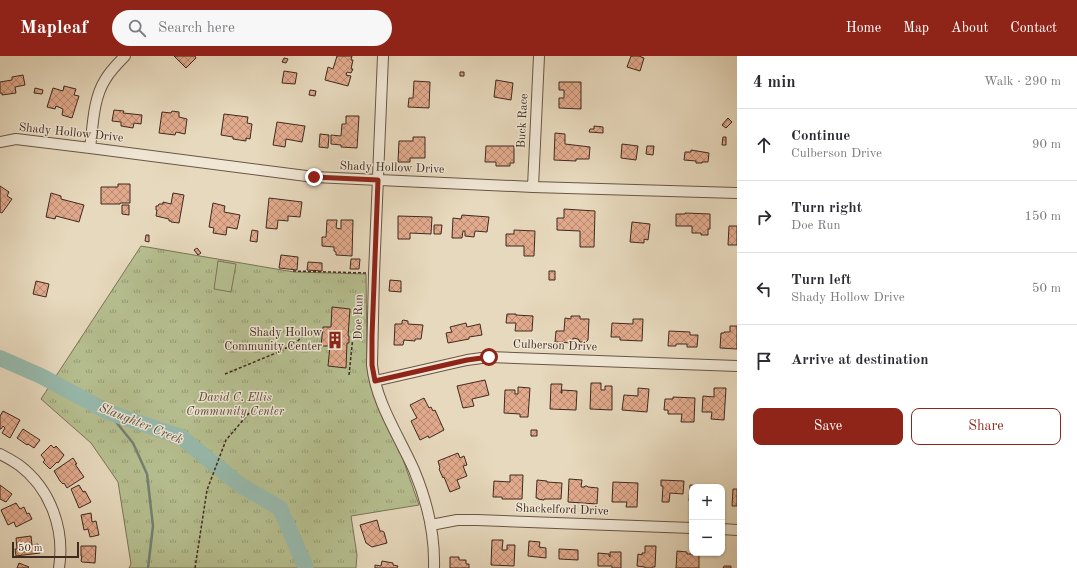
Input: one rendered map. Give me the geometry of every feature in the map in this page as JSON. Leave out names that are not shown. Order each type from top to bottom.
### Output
[{"type":"street","points":[[90,148],[99,91],[105,80],[125,56]]},
{"type":"street","name":"Doe Run","points":[[383,56],[374,274],[372,365],[379,396],[384,409],[414,470],[422,492],[431,525],[434,547],[434,568]]},
{"type":"street","name":"Buck Race","points":[[533,187],[539,56]]},
{"type":"street","name":"Shady Hollow Drive","points":[[0,142],[16,139],[314,177],[533,187],[737,193]]},
{"type":"street","name":"Culberson Drive","points":[[375,381],[467,360],[489,357],[737,366]]},
{"type":"street","points":[[0,454],[27,472],[44,493],[51,506],[59,532],[59,568]]},
{"type":"street","name":"Shackelford Drive","points":[[431,525],[457,520],[477,520],[689,528]]},
{"type":"street","points":[[725,529],[737,530]]},
{"type":"path","points":[[294,271],[374,274]]},
{"type":"path","points":[[225,374],[294,344],[307,333],[319,333]]},
{"type":"path","points":[[349,375],[353,336]]},
{"type":"path","points":[[195,568],[207,490],[226,440],[256,405]]},
{"type":"green space","name":"David C. Ellis Community Center","points":[[141,246],[294,272],[366,274],[367,357],[419,505],[351,516],[357,555],[356,568],[129,568],[131,564],[118,482],[91,443],[41,399]]},
{"type":"green space","points":[[218,261],[236,264],[231,292],[214,289]]},
{"type":"building","points":[[174,56],[195,56],[196,58],[186,68]]},
{"type":"building","points":[[337,56],[352,56],[351,60],[353,60],[351,69],[353,69],[351,73],[347,72],[346,75],[351,76],[348,86],[325,80],[328,67],[333,69]]},
{"type":"building","points":[[631,56],[639,56],[644,58],[640,71],[627,67]]},
{"type":"building","points":[[284,58],[288,59],[286,63],[282,62]]},
{"type":"building","points":[[284,71],[297,73],[295,84],[282,83]]},
{"type":"building","points":[[460,72],[464,72],[464,76],[460,76]]},
{"type":"building","points":[[23,75],[25,85],[15,87],[16,93],[2,95],[2,93],[0,93],[0,82],[12,80],[12,77]]},
{"type":"building","points":[[496,80],[513,83],[511,100],[494,97]]},
{"type":"building","points":[[414,81],[430,82],[429,108],[408,107],[409,98],[413,98]]},
{"type":"building","points":[[559,82],[581,82],[581,109],[559,108],[559,98],[564,98],[564,90],[559,90]]},
{"type":"building","points":[[64,86],[76,89],[74,95],[79,96],[72,118],[62,115],[63,109],[56,106],[55,109],[47,107],[53,88],[63,91]]},
{"type":"building","points":[[35,88],[43,90],[42,94],[34,93]]},
{"type":"building","points":[[310,90],[316,91],[315,96],[309,95]]},
{"type":"building","points":[[114,110],[124,111],[123,113],[142,115],[141,124],[134,123],[133,128],[121,126],[121,122],[112,121]]},
{"type":"building","points":[[172,111],[179,112],[179,117],[187,119],[185,134],[176,132],[175,135],[159,133],[162,112],[171,113]]},
{"type":"building","points":[[224,114],[248,117],[247,123],[252,124],[250,139],[246,138],[246,141],[221,135]]},
{"type":"building","points":[[346,116],[359,116],[357,148],[341,147],[341,145],[331,144],[331,135],[341,136],[342,124],[346,124]]},
{"type":"building","points":[[728,118],[732,122],[726,128],[722,125]]},
{"type":"building","points":[[277,122],[305,126],[302,142],[286,139],[285,147],[273,145]]},
{"type":"building","points":[[594,126],[603,127],[603,133],[589,132],[590,129],[594,129]]},
{"type":"building","points":[[555,133],[565,134],[565,144],[590,147],[589,159],[576,159],[576,161],[554,160]]},
{"type":"building","points":[[320,134],[329,135],[328,148],[319,147]]},
{"type":"building","points":[[413,137],[425,137],[425,158],[410,158],[410,162],[398,162],[399,141],[413,141]]},
{"type":"building","points":[[723,137],[726,137],[726,145],[722,145]]},
{"type":"building","points":[[622,144],[638,146],[636,160],[621,158]]},
{"type":"building","points":[[486,146],[514,146],[514,163],[510,163],[510,166],[496,166],[496,162],[485,162]]},
{"type":"building","points":[[647,146],[654,146],[653,155],[646,154]]},
{"type":"building","points":[[691,150],[709,153],[708,162],[696,163],[696,161],[684,160],[685,152],[691,152]]},
{"type":"building","points":[[118,184],[130,184],[130,203],[101,204],[101,187],[118,187]]},
{"type":"building","points":[[0,186],[9,192],[7,196],[12,199],[2,213],[0,212]]},
{"type":"building","points":[[51,193],[61,196],[61,199],[84,205],[79,222],[56,216],[55,219],[46,217]]},
{"type":"building","points":[[173,193],[184,195],[179,223],[171,222],[169,219],[156,216],[156,206],[163,204],[163,202],[171,204]]},
{"type":"building","points":[[269,198],[302,202],[300,217],[288,216],[288,221],[278,220],[277,229],[266,228]]},
{"type":"building","points":[[213,203],[225,206],[224,212],[240,215],[237,229],[227,227],[226,235],[213,233],[214,228],[209,227]]},
{"type":"building","points":[[122,205],[129,205],[129,215],[122,214]]},
{"type":"building","points":[[564,209],[595,211],[594,247],[580,247],[580,231],[557,230],[557,218],[564,218]]},
{"type":"building","points":[[676,214],[710,214],[710,229],[708,229],[708,235],[692,233],[692,226],[676,226]]},
{"type":"building","points":[[462,215],[489,217],[487,232],[475,231],[474,237],[465,236],[465,231],[463,231],[462,238],[452,238],[453,218],[461,219]]},
{"type":"building","points":[[398,216],[432,217],[431,234],[410,233],[410,239],[398,239]]},
{"type":"building","points":[[327,220],[337,220],[336,228],[341,229],[341,220],[353,220],[352,256],[336,255],[334,247],[322,246],[322,237],[326,237]]},
{"type":"building","points":[[632,222],[650,224],[648,240],[644,239],[644,243],[630,242]]},
{"type":"building","points":[[434,225],[442,225],[441,234],[434,234]]},
{"type":"building","points":[[729,226],[737,226],[737,245],[728,245]]},
{"type":"building","points":[[252,230],[258,231],[257,242],[250,241]]},
{"type":"building","points":[[514,230],[535,231],[534,256],[524,256],[524,246],[506,246],[506,234],[514,234]]},
{"type":"building","points":[[146,235],[149,235],[149,242],[145,241]]},
{"type":"building","points":[[197,248],[201,253],[198,255],[194,250]]},
{"type":"building","points":[[281,255],[298,257],[297,270],[279,268]]},
{"type":"building","points":[[351,259],[360,259],[359,269],[350,269]]},
{"type":"building","points":[[308,262],[322,263],[322,271],[307,270]]},
{"type":"building","points":[[549,271],[555,271],[555,280],[549,280]]},
{"type":"building","points":[[390,280],[401,281],[401,292],[389,291]]},
{"type":"building","points":[[36,281],[49,284],[46,297],[33,294]]},
{"type":"building","name":"Shady Hollow Community Center","points":[[332,307],[350,309],[348,336],[349,343],[347,343],[346,368],[328,366],[330,346],[321,346],[323,327],[331,327]]},
{"type":"building","points":[[507,314],[533,316],[532,331],[515,331],[516,323],[506,323]]},
{"type":"building","points":[[571,316],[580,316],[580,319],[589,319],[588,340],[586,342],[580,342],[578,339],[573,338],[573,343],[555,342],[556,331],[564,331],[565,318],[571,319]]},
{"type":"building","points":[[633,319],[643,319],[642,341],[620,340],[620,337],[611,337],[612,323],[633,324]]},
{"type":"building","points":[[403,320],[408,321],[408,324],[423,325],[421,339],[415,339],[415,341],[404,340],[403,345],[394,345],[395,324],[402,324]]},
{"type":"building","points":[[466,323],[467,327],[480,324],[482,335],[448,343],[446,333],[452,332],[450,327]]},
{"type":"building","points":[[730,326],[737,326],[737,349],[720,348],[721,333],[730,332]]},
{"type":"building","points":[[669,331],[690,332],[690,335],[698,335],[697,347],[687,347],[687,344],[668,346]]},
{"type":"building","points":[[485,380],[489,395],[472,399],[474,406],[463,408],[457,386]]},
{"type":"building","points":[[591,383],[601,383],[601,390],[605,390],[605,386],[612,386],[612,410],[590,409]]},
{"type":"building","points":[[551,384],[562,384],[561,393],[562,390],[577,391],[576,410],[550,409]]},
{"type":"building","points":[[518,387],[530,388],[528,417],[520,417],[520,414],[504,413],[505,390],[515,390],[515,394],[518,394]]},
{"type":"building","points":[[638,388],[649,389],[647,412],[622,410],[624,395],[638,396]]},
{"type":"building","points":[[714,388],[726,388],[724,420],[711,419],[712,412],[702,412],[703,396],[714,397]]},
{"type":"building","points":[[673,397],[695,398],[694,422],[681,422],[682,414],[668,414],[668,410],[664,410],[665,399],[673,399]]},
{"type":"building","points":[[424,398],[429,408],[431,407],[433,411],[435,410],[444,430],[429,438],[428,436],[420,440],[411,421],[417,418],[410,405]]},
{"type":"building","points":[[3,411],[20,420],[10,438],[2,433],[5,428],[3,426],[0,429],[0,416]]},
{"type":"building","points":[[23,429],[40,440],[34,448],[17,438]]},
{"type":"building","points":[[531,430],[537,430],[537,436],[531,436]]},
{"type":"building","points":[[51,445],[54,448],[56,446],[64,455],[58,463],[57,462],[50,469],[43,462],[45,460],[41,455]]},
{"type":"building","points":[[458,453],[460,458],[464,456],[467,465],[463,466],[467,476],[457,480],[460,488],[450,492],[439,469],[438,461]]},
{"type":"building","points":[[73,458],[77,464],[75,464],[84,477],[67,488],[64,483],[63,484],[60,481],[54,471]]},
{"type":"building","points":[[510,475],[523,475],[522,499],[502,499],[502,497],[493,497],[494,481],[510,482]]},
{"type":"building","points":[[569,479],[582,480],[581,487],[587,486],[598,488],[597,504],[568,502]]},
{"type":"building","points":[[537,480],[562,483],[561,499],[544,500],[536,498]]},
{"type":"building","points":[[661,480],[684,481],[683,494],[670,493],[669,502],[662,502],[663,486],[661,486]]},
{"type":"building","points":[[613,482],[638,483],[637,507],[626,507],[627,502],[612,502]]},
{"type":"building","points":[[0,485],[12,494],[6,502],[0,499]]},
{"type":"building","points":[[79,485],[83,492],[85,491],[91,502],[79,508],[71,489]]},
{"type":"building","points":[[733,489],[737,489],[737,506],[732,506]]},
{"type":"building","points":[[16,503],[20,509],[24,507],[27,514],[29,513],[32,519],[16,527],[14,522],[8,525],[1,510]]},
{"type":"building","points":[[91,513],[92,522],[96,521],[99,535],[90,537],[88,529],[84,530],[81,515]]},
{"type":"building","points":[[377,520],[380,531],[384,532],[387,543],[372,547],[366,543],[360,525]]},
{"type":"building","points":[[31,536],[32,545],[38,544],[40,553],[16,556],[16,538]]},
{"type":"building","points":[[492,540],[503,540],[502,550],[507,550],[507,545],[515,545],[514,566],[491,565]]},
{"type":"building","points":[[529,541],[540,542],[539,547],[546,548],[546,558],[528,556]]},
{"type":"building","points":[[81,546],[96,546],[95,563],[81,561]]},
{"type":"building","points":[[645,546],[656,546],[655,567],[645,568],[637,566],[638,554],[642,555],[642,553],[645,553]]},
{"type":"building","points":[[559,549],[578,550],[578,560],[559,559]]},
{"type":"building","points":[[677,551],[687,552],[689,556],[699,556],[699,568],[676,568]]},
{"type":"building","points":[[610,552],[621,552],[621,568],[612,568],[612,566],[598,566],[598,553],[609,554],[610,557]]},
{"type":"building","points":[[450,557],[459,557],[459,560],[466,560],[466,564],[469,564],[469,568],[450,568]]},
{"type":"building","points":[[382,561],[393,563],[393,565],[398,566],[397,568],[375,568],[375,565],[381,566]]},
{"type":"building","points":[[19,563],[29,567],[17,568]]},
{"type":"building","points":[[724,566],[731,566],[731,568],[723,568]]},
{"type":"waterway","name":"Slaughter Creek","points":[[0,358],[41,376],[108,412],[181,437],[240,485],[280,508],[306,568]]},
{"type":"waterway","points":[[108,412],[133,443],[147,474],[153,526],[148,568]]},
{"type":"place","name":"Shady Hollow Community Center","points":[[335,340]]},
{"type":"route","points":[[314,177],[378,180],[372,336],[372,373],[375,381],[467,360],[489,357]]}]
